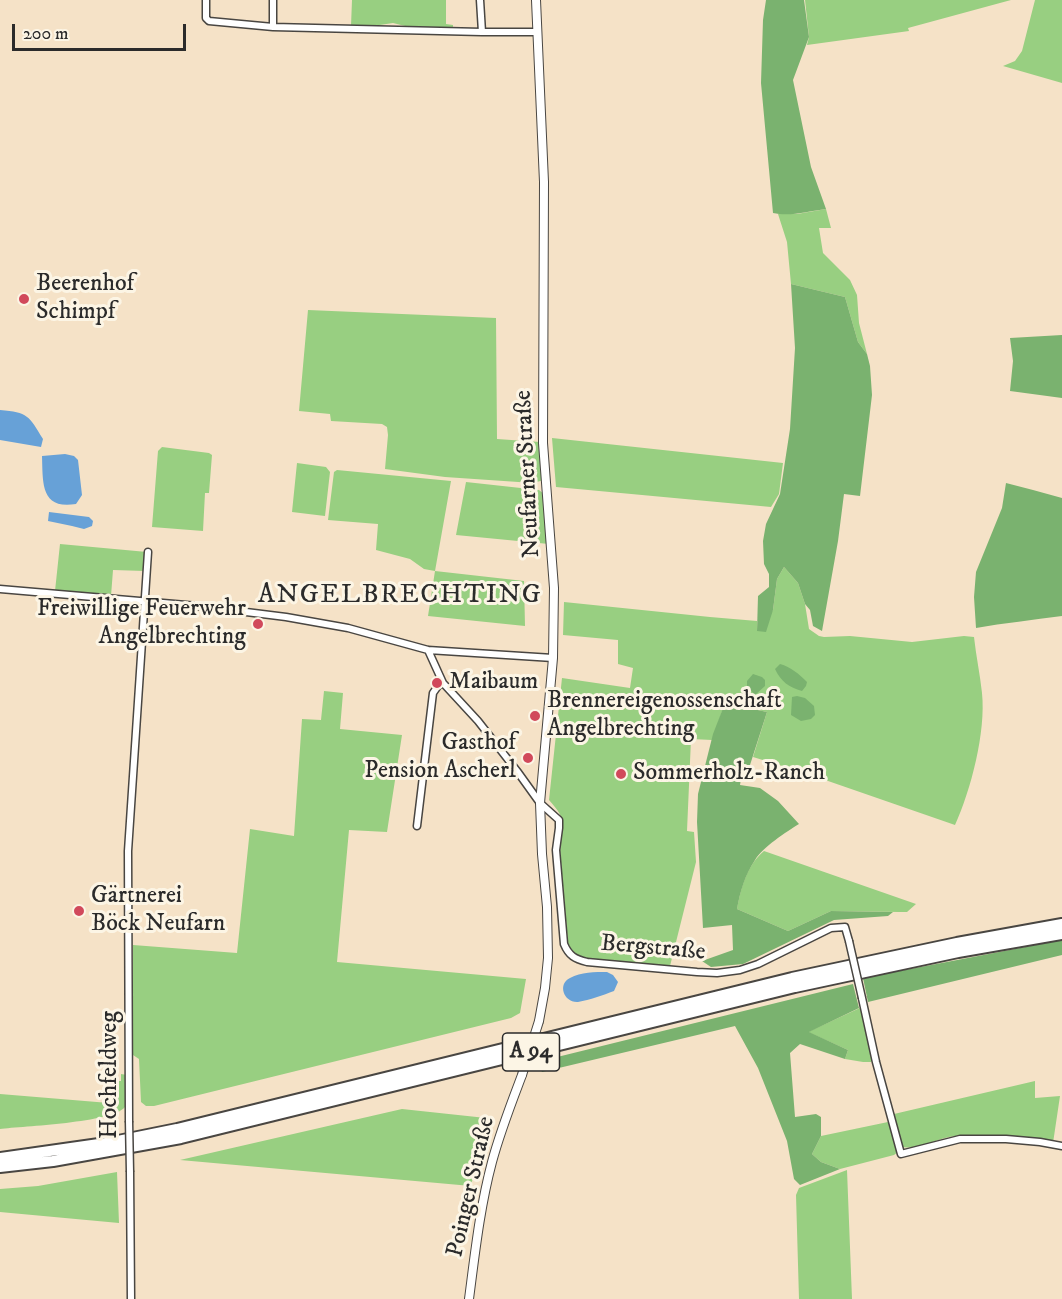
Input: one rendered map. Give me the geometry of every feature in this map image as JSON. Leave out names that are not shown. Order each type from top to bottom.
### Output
[{"type":"highway","name":"A 94","points":[[0,1158],[113,1142],[177,1129],[792,978],[957,943],[1062,924]]},
{"type":"highway","name":"A 94","points":[[0,1167],[52,1161],[181,1138],[795,987],[958,952],[1062,934]]},
{"type":"street","points":[[206,0],[206,18],[209,21],[240,25],[537,32]]},
{"type":"street","points":[[273,0],[273,27]]},
{"type":"street","points":[[480,0],[482,32]]},
{"type":"street","name":"Neufarner Straße","points":[[536,0],[544,182],[543,443],[554,588],[553,658],[540,803],[548,948],[540,1019]]},
{"type":"street","name":"Hochfeldweg","points":[[131,1299],[128,851],[148,552]]},
{"type":"street","points":[[0,589],[146,601],[314,621],[428,650],[553,658]]},
{"type":"street","name":"Bergstraße","points":[[428,650],[443,683],[480,725],[540,803],[559,820],[556,850],[564,944],[574,958],[587,962],[717,973],[740,970],[758,964],[831,928],[845,927],[876,1062],[901,1154],[960,1139],[1029,1141],[1062,1146]]},
{"type":"street","points":[[417,826],[433,693],[443,683]]},
{"type":"street","name":"Poinger Straße","points":[[469,1299],[484,1195],[492,1163],[500,1132],[540,1019]]},
{"type":"green space","points":[[352,0],[446,0],[446,24],[453,25],[453,30],[424,29],[393,23],[351,26]]},
{"type":"green space","points":[[766,0],[804,0],[809,37],[793,80],[811,167],[826,209],[793,214],[773,213],[761,83]]},
{"type":"green space","points":[[805,0],[1011,0],[908,28],[909,31],[807,45],[809,37]]},
{"type":"green space","points":[[1035,0],[1062,0],[1062,83],[1003,66],[1015,61],[1022,51]]},
{"type":"green space","points":[[826,209],[831,228],[819,228],[823,253],[850,280],[857,295],[859,323],[867,354],[858,342],[845,297],[791,284],[787,242],[778,214],[797,214]]},
{"type":"green space","points":[[791,284],[845,297],[858,342],[867,354],[872,395],[860,496],[844,494],[822,631],[813,626],[810,610],[805,604],[798,583],[784,567],[777,579],[773,610],[766,632],[757,631],[758,596],[769,587],[769,574],[764,564],[763,541],[766,524],[780,494],[790,429],[795,348]]},
{"type":"green space","points":[[308,310],[496,318],[497,439],[540,442],[544,480],[533,483],[445,477],[385,469],[387,427],[382,424],[331,421],[330,414],[299,411]]},
{"type":"green space","points":[[1062,335],[1062,398],[1010,391],[1013,361],[1010,338]]},
{"type":"green space","points":[[552,438],[783,463],[779,494],[771,507],[556,487]]},
{"type":"green space","points":[[162,447],[212,455],[209,493],[205,493],[203,531],[152,527],[158,451]]},
{"type":"green space","points":[[297,463],[326,467],[330,472],[325,516],[292,512]]},
{"type":"green space","points":[[337,470],[451,481],[435,571],[424,569],[410,559],[376,550],[378,524],[328,520],[334,472]]},
{"type":"green space","points":[[466,482],[539,490],[545,495],[549,544],[456,535]]},
{"type":"green space","points":[[1006,483],[1062,498],[1062,616],[976,628],[974,597],[976,572],[1002,508]]},
{"type":"green space","points":[[60,544],[147,552],[145,571],[113,570],[111,596],[55,591]]},
{"type":"green space","points":[[784,567],[798,583],[805,604],[809,629],[819,636],[850,636],[912,642],[964,636],[974,637],[982,693],[982,725],[972,778],[955,825],[753,757],[767,712],[725,703],[712,740],[691,739],[687,831],[694,832],[696,862],[670,966],[581,958],[574,953],[568,943],[560,851],[563,824],[559,813],[549,800],[562,678],[630,688],[633,668],[618,664],[618,640],[563,635],[564,602],[757,621],[757,631],[773,610],[777,579]]},
{"type":"green space","points":[[435,571],[524,581],[525,626],[428,616]]},
{"type":"green space","points":[[780,664],[795,671],[807,682],[802,691],[783,681],[775,669]]},
{"type":"green space","points":[[753,674],[765,680],[765,686],[755,695],[747,686],[747,681]]},
{"type":"green space","points":[[324,691],[343,693],[340,729],[402,735],[387,832],[349,830],[337,962],[526,979],[520,1013],[511,1018],[154,1106],[146,1106],[141,1102],[139,1059],[133,1055],[133,945],[237,953],[250,829],[294,836],[302,719],[321,720]]},
{"type":"green space","points":[[792,697],[805,698],[814,706],[815,715],[811,719],[801,721],[791,715]]},
{"type":"green space","points":[[725,703],[767,712],[750,765],[742,773],[740,785],[760,788],[778,801],[799,824],[781,835],[755,860],[743,884],[737,909],[788,931],[831,911],[893,912],[888,916],[834,920],[743,964],[711,967],[702,961],[733,950],[732,925],[703,928],[697,822],[698,794],[713,734]]},
{"type":"green space","points":[[764,851],[916,904],[907,912],[831,911],[788,931],[737,909],[749,870]]},
{"type":"green space","points":[[1062,940],[1062,955],[868,1002],[863,978]]},
{"type":"green space","points":[[853,984],[859,1008],[809,1032],[848,1050],[845,1059],[800,1044],[790,1053],[795,1117],[816,1114],[821,1117],[821,1136],[812,1154],[821,1162],[840,1169],[800,1185],[794,1179],[787,1141],[758,1068],[735,1026],[542,1072],[537,1062]]},
{"type":"green space","points":[[862,1007],[874,1057],[871,1062],[845,1059],[848,1050],[808,1032]]},
{"type":"green space","points":[[121,1074],[127,1075],[127,1104],[117,1112],[86,1120],[0,1129],[0,1094],[109,1103],[111,1081],[121,1081]]},
{"type":"green space","points":[[1035,1081],[1035,1098],[1060,1096],[1053,1143],[1004,1137],[955,1136],[914,1147],[901,1147],[897,1137],[894,1114]]},
{"type":"green space","points":[[402,1109],[486,1118],[471,1186],[180,1160]]},
{"type":"green space","points":[[889,1118],[898,1152],[894,1155],[840,1169],[821,1162],[812,1154],[821,1136],[888,1122]]},
{"type":"green space","points":[[847,1170],[852,1299],[799,1299],[796,1195],[799,1188]]},
{"type":"green space","points":[[117,1172],[119,1223],[0,1212],[0,1189],[38,1186]]},
{"type":"water","points":[[0,410],[17,412],[31,420],[43,439],[41,447],[0,440]]},
{"type":"water","points":[[65,454],[74,456],[78,460],[82,495],[76,504],[56,503],[46,492],[44,484],[42,456]]},
{"type":"water","points":[[49,512],[89,517],[93,521],[92,526],[84,529],[48,521]]},
{"type":"water","points":[[607,972],[613,975],[618,982],[614,991],[578,1002],[569,1000],[564,993],[564,984],[574,976],[583,973]]},
{"type":"place","name":"Beerenhof Schimpf","points":[[24,299]]},
{"type":"place","name":"Freiwillige Feuerwehr Angelbrechting","points":[[258,624]]},
{"type":"place","name":"Maibaum","points":[[437,683]]},
{"type":"place","name":"Brennereigenossenschaft Angelbrechting","points":[[535,716]]},
{"type":"place","name":"Gasthof Pension Ascherl","points":[[528,758]]},
{"type":"place","name":"Sommerholz-Ranch","points":[[621,774]]},
{"type":"place","name":"Gärtnerei Böck Neufarn","points":[[79,911]]},
{"type":"district","name":"ANGELBRECHTING","points":[[400,596]]}]
